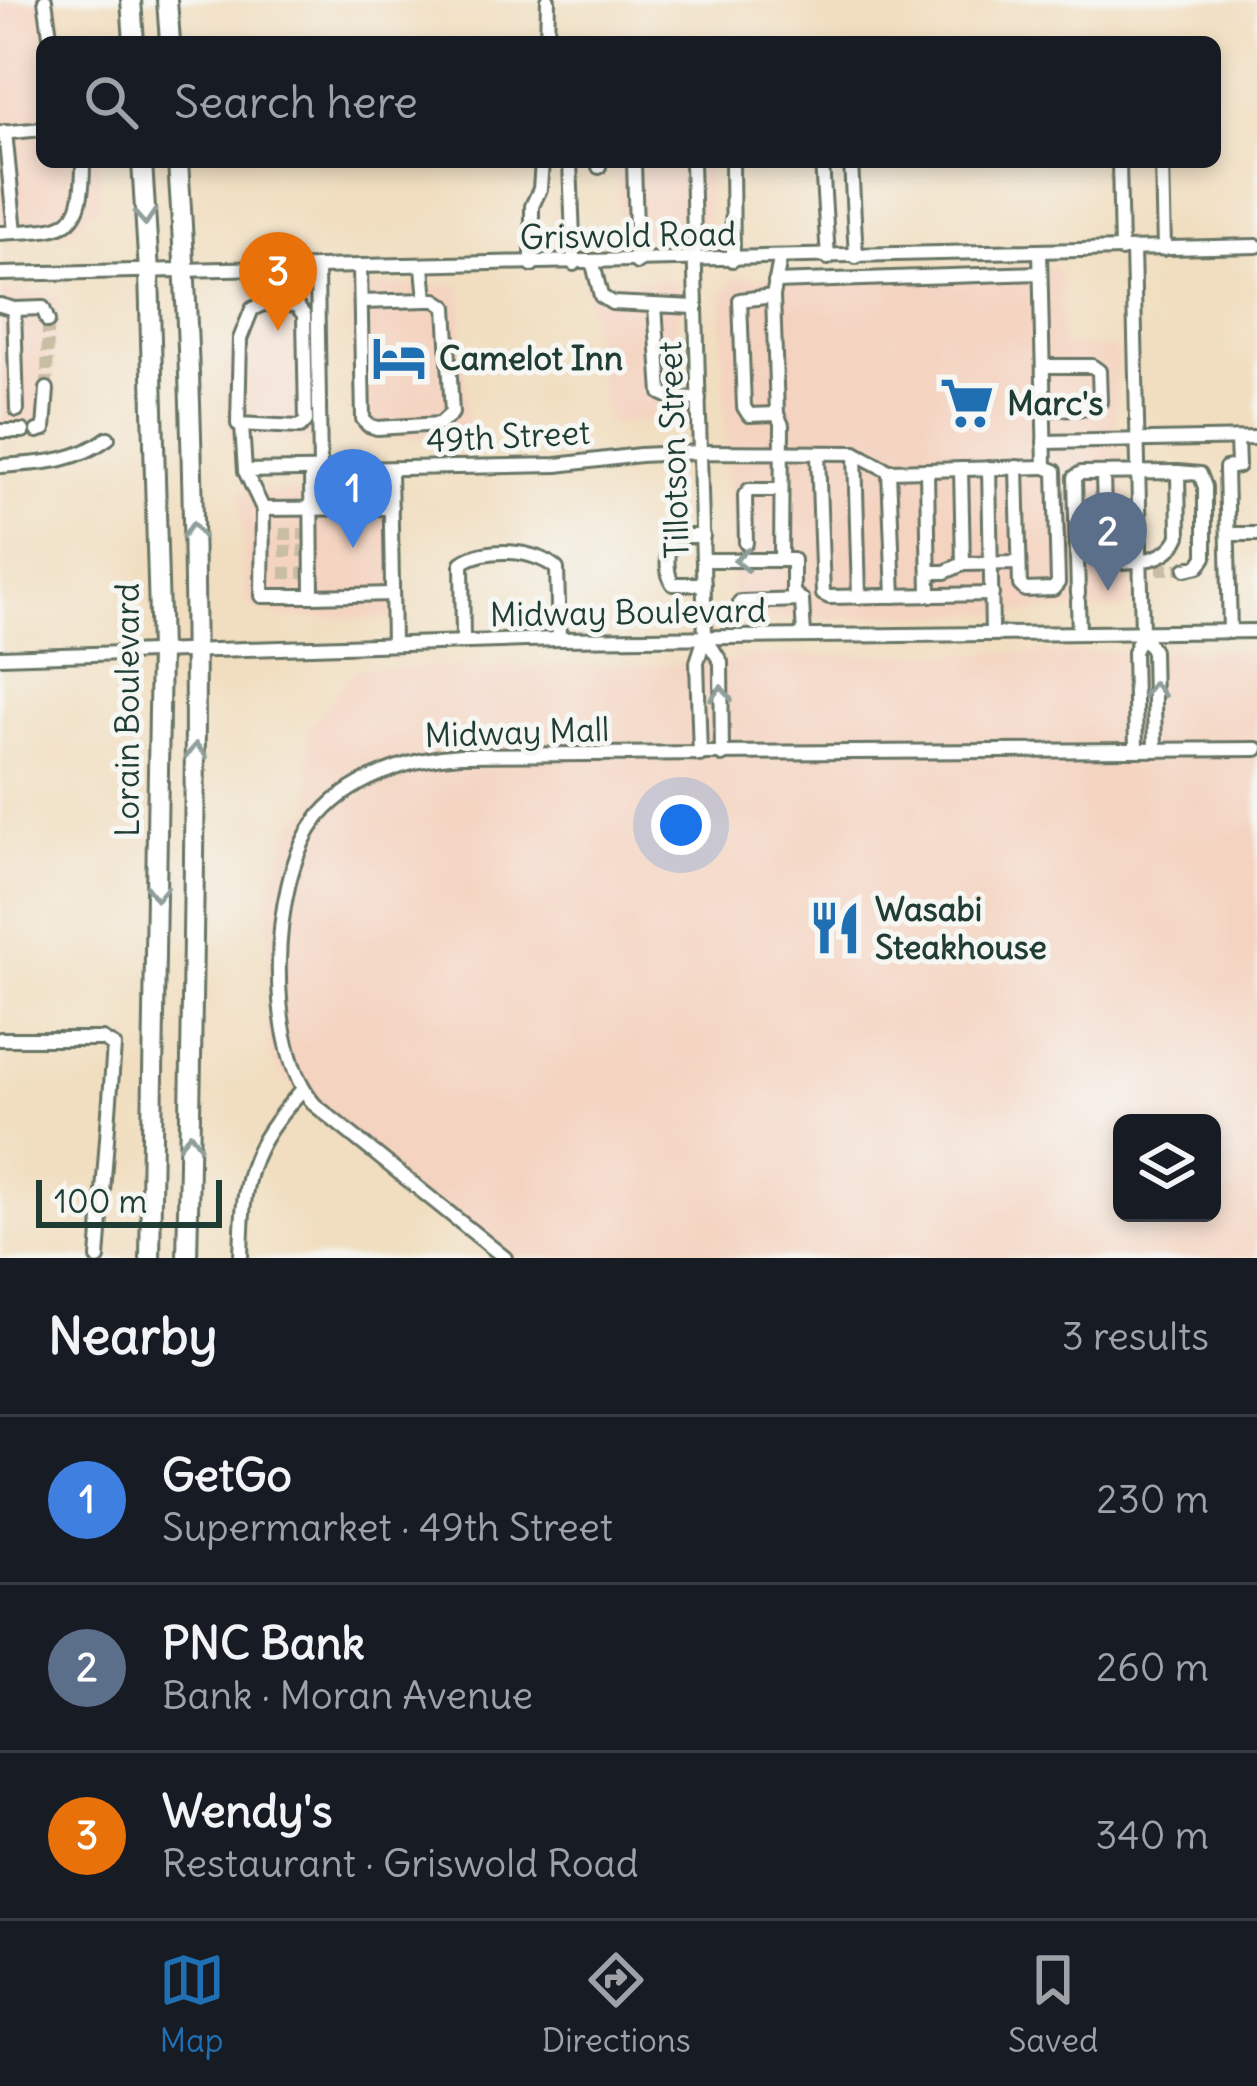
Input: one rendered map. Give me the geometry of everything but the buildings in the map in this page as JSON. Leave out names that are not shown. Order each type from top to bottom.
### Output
[{"type":"highway","points":[[131,0],[134,36]]},
{"type":"highway","points":[[167,0],[170,36]]},
{"type":"highway","name":"Lorain Boulevard","points":[[142,168],[160,650],[150,1258]]},
{"type":"highway","name":"Lorain Boulevard","points":[[178,168],[195,648],[187,1258]]},
{"type":"street","points":[[45,0],[50,36]]},
{"type":"street","points":[[547,36],[548,0]]},
{"type":"street","points":[[36,130],[2,133],[7,233],[67,224],[83,199],[83,168]]},
{"type":"street","points":[[532,265],[532,206],[540,189],[542,168]]},
{"type":"street","points":[[570,168],[574,264]]},
{"type":"street","points":[[634,168],[637,263]]},
{"type":"street","name":"Tillotson Street","points":[[692,168],[705,638],[697,662],[700,755]]},
{"type":"street","points":[[732,168],[733,260]]},
{"type":"street","points":[[822,168],[828,257]]},
{"type":"street","points":[[851,168],[856,257]]},
{"type":"street","points":[[1119,168],[1138,441],[1142,633],[1134,652],[1136,750]]},
{"type":"street","points":[[1162,168],[1164,249]]},
{"type":"street","name":"Griswold Road","points":[[0,274],[1257,246]]},
{"type":"street","points":[[1040,252],[1045,466]]},
{"type":"street","points":[[780,259],[774,289],[777,414],[782,424],[782,560]]},
{"type":"street","points":[[593,264],[601,296],[612,303],[695,307]]},
{"type":"street","points":[[423,267],[426,300]]},
{"type":"street","points":[[312,596],[308,534],[315,470],[317,268]]},
{"type":"street","points":[[360,268],[364,419],[377,428],[440,424],[452,413],[446,307],[436,300],[361,302]]},
{"type":"street","points":[[276,304],[277,269]]},
{"type":"street","points":[[777,414],[749,415],[744,407],[740,299],[774,289],[1040,273]]},
{"type":"street","points":[[242,426],[300,427],[306,421],[304,315],[296,305],[252,309],[240,339],[237,419],[242,426],[244,471],[263,508],[262,596],[392,594]]},
{"type":"street","points":[[655,306],[661,393],[699,399]]},
{"type":"street","points":[[17,410],[7,307],[43,308],[48,320]]},
{"type":"street","points":[[1042,366],[1092,366],[1099,371],[1100,387],[1096,408],[1043,409]]},
{"type":"street","points":[[0,431],[44,429],[47,389]]},
{"type":"street","points":[[0,466],[60,462],[108,438]]},
{"type":"street","points":[[1044,442],[1257,438]]},
{"type":"street","points":[[1230,632],[1226,468],[1238,466],[1237,439]]},
{"type":"street","name":"49th Street","points":[[244,471],[557,465],[701,452],[855,454]]},
{"type":"street","points":[[818,454],[821,588],[829,598],[992,594]]},
{"type":"street","points":[[859,597],[855,454],[889,471],[1045,466],[1055,471],[1057,587],[1021,588],[1017,467]]},
{"type":"street","points":[[989,468],[992,633]]},
{"type":"street","points":[[390,469],[393,644]]},
{"type":"street","points":[[961,469],[963,563]]},
{"type":"street","points":[[927,470],[929,595]]},
{"type":"street","points":[[889,471],[894,596]]},
{"type":"street","points":[[1103,472],[1105,557],[1109,562],[1157,569]]},
{"type":"street","points":[[1141,566],[1176,545],[1178,472]]},
{"type":"street","points":[[1078,633],[1075,477],[1081,473],[1200,474],[1205,487],[1205,557],[1199,566],[1186,569]]},
{"type":"street","points":[[746,543],[745,495],[749,490],[781,490]]},
{"type":"street","points":[[263,508],[392,508]]},
{"type":"street","points":[[263,533],[280,534]]},
{"type":"street","points":[[1228,534],[1257,534]]},
{"type":"street","points":[[703,536],[668,540],[673,584],[704,584]]},
{"type":"street","points":[[263,551],[280,551]]},
{"type":"street","points":[[463,642],[462,562],[484,554],[534,557],[557,568],[559,640]]},
{"type":"street","points":[[703,560],[793,560],[793,593],[802,600],[805,636]]},
{"type":"street","points":[[929,572],[945,572],[963,563],[1019,563]]},
{"type":"street","points":[[262,573],[280,573]]},
{"type":"street","points":[[740,602],[802,600]]},
{"type":"street","name":"Midway Boulevard","points":[[0,657],[559,640],[1257,632]]},
{"type":"street","points":[[1142,633],[1153,651],[1155,750],[1257,749]]},
{"type":"street","name":"Tillotson Street","points":[[705,638],[721,662],[722,754]]},
{"type":"street","name":"Midway Mall","points":[[302,1090],[283,1034],[283,910],[305,838],[319,816],[373,778],[439,756],[1155,750]]},
{"type":"street","points":[[0,1039],[102,1039],[112,1043],[98,1258]]},
{"type":"street","points":[[241,1258],[248,1168],[275,1120],[302,1090],[505,1258]]},
{"type":"shaded area","points":[[0,0],[61,3],[66,36],[36,36],[36,168],[100,168],[100,206],[72,230],[0,235]]},
{"type":"shaded area","points":[[617,168],[708,168],[708,221],[698,231],[619,232]]},
{"type":"shaded area","points":[[1056,267],[1061,279],[1062,345],[1116,349],[1115,451],[1124,451],[1131,605],[1122,610],[754,620],[738,615],[732,596],[721,298],[732,278]]},
{"type":"shaded area","points":[[670,279],[679,284],[679,420],[607,424],[584,284]]},
{"type":"shaded area","points":[[461,285],[468,423],[448,441],[359,435],[351,287]]},
{"type":"shaded area","points":[[0,290],[61,294],[48,436],[0,437]]},
{"type":"shaded area","points":[[287,290],[311,306],[313,442],[228,441],[224,366],[246,294]]},
{"type":"shaded area","points":[[239,491],[401,493],[403,617],[288,618],[247,606]]},
{"type":"shaded area","points":[[1257,650],[1257,1258],[495,1258],[313,1113],[268,1056],[268,895],[293,823],[312,807],[307,731],[357,668],[737,663],[740,656]]},
{"type":"tunnel","points":[[47,389],[48,321]]},
{"type":"tunnel","points":[[280,534],[304,534]]},
{"type":"tunnel","points":[[280,551],[304,551]]},
{"type":"tunnel","points":[[1157,569],[1186,569]]},
{"type":"tunnel","points":[[280,573],[304,573]]},
{"type":"place","name":"Wendy's","points":[[278,331]]},
{"type":"place","name":"Camelot Inn","points":[[399,358]]},
{"type":"place","name":"Marc's","points":[[967,403]]},
{"type":"place","name":"GetGo","points":[[353,548]]},
{"type":"place","name":"PNC Bank","points":[[1108,591]]},
{"type":"place","name":"Wasabi Steakhouse","points":[[835,928]]}]
